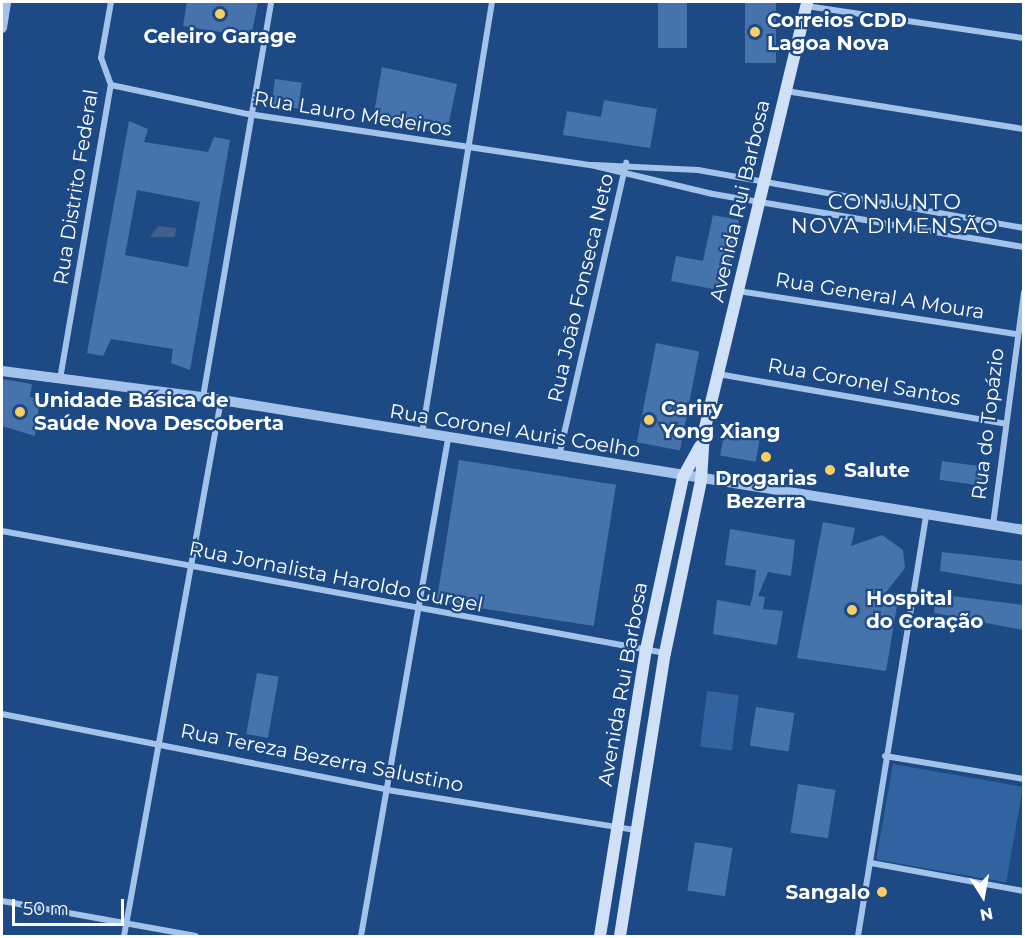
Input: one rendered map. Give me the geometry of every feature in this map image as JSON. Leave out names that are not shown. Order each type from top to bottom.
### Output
[{"type":"main road","name":"Avenida Rui Barbosa","points":[[620,936],[665,653],[701,480],[702,444],[807,4]]},
{"type":"main road","name":"Avenida Rui Barbosa","points":[[600,936],[646,650],[683,477],[702,444]]},
{"type":"street","points":[[2,28],[6,2]]},
{"type":"street","name":"Rua Distrito Federal","points":[[60,380],[111,86],[101,58],[111,2]]},
{"type":"street","points":[[203,397],[248,114],[271,2]]},
{"type":"street","points":[[422,434],[492,2]]},
{"type":"street","points":[[807,4],[1023,38]]},
{"type":"street","name":"Rua Lauro Medeiros","points":[[111,86],[248,114],[467,149],[591,165],[626,163],[765,181],[1023,228]]},
{"type":"street","points":[[786,91],[1023,129]]},
{"type":"street","name":"Rua João Fonseca Neto","points":[[559,456],[626,163]]},
{"type":"street","name":"Rua Lauro Medeiros","points":[[591,165],[623,176],[1023,247]]},
{"type":"street","name":"Rua General A Moura","points":[[738,291],[1016,334]]},
{"type":"street","name":"Rua do Topázio","points":[[993,526],[1004,423],[1023,292]]},
{"type":"street","name":"Rua Coronel Auris Coelho","points":[[2,370],[60,380],[203,397],[926,517],[1023,530]]},
{"type":"street","name":"Rua Coronel Santos","points":[[718,374],[1004,423]]},
{"type":"street","points":[[124,936],[220,400]]},
{"type":"street","points":[[361,936],[448,439]]},
{"type":"street","points":[[858,936],[871,863],[885,756],[926,517]]},
{"type":"street","name":"Rua Jornalista Haroldo Gurgel","points":[[2,531],[665,653]]},
{"type":"street","name":"Rua Tereza Bezerra Salustino","points":[[2,714],[388,790],[637,830]]},
{"type":"street","points":[[885,756],[1023,778]]},
{"type":"street","points":[[871,863],[1023,891]]},
{"type":"street","points":[[2,901],[196,936]]},
{"type":"shaded area","points":[[158,226],[176,228],[175,237],[150,237]]},
{"type":"shaded area","points":[[707,691],[739,695],[732,750],[700,747]]},
{"type":"shaded area","points":[[893,764],[1023,787],[1006,882],[876,860]]},
{"type":"building","name":"Celeiro Garage","points":[[187,2],[258,2],[251,37],[183,26]]},
{"type":"building","points":[[658,2],[687,2],[687,48],[658,48]]},
{"type":"building","name":"Correios CDD Lagoa Nova","points":[[745,2],[776,2],[776,63],[745,63]]},
{"type":"building","points":[[382,67],[457,84],[448,126],[419,119],[415,127],[373,119]]},
{"type":"building","points":[[275,79],[302,83],[298,109],[271,105]]},
{"type":"building","points":[[604,100],[657,109],[650,148],[563,135],[567,111],[601,117]]},
{"type":"building","points":[[129,121],[148,129],[144,142],[208,152],[214,137],[230,140],[190,370],[171,363],[173,349],[111,339],[103,356],[87,353]],"holes":[[[137,190],[200,202],[188,267],[125,255]]]},
{"type":"building","points":[[713,215],[739,220],[724,291],[671,281],[676,256],[703,261]]},
{"type":"building","points":[[656,343],[699,351],[680,451],[637,442]]},
{"type":"building","name":"Unidade Básica de Saúde Nova Descoberta","points":[[2,379],[32,384],[30,397],[40,398],[35,436],[2,426]]},
{"type":"building","points":[[726,423],[761,429],[756,462],[720,455]]},
{"type":"building","points":[[459,460],[616,485],[594,626],[437,601]]},
{"type":"building","points":[[942,461],[984,467],[981,486],[939,480]]},
{"type":"building","name":"Hospital do Coração","points":[[823,522],[855,528],[851,546],[882,535],[903,550],[905,568],[886,592],[899,594],[886,671],[797,658]]},
{"type":"building","points":[[730,529],[795,540],[791,576],[768,572],[758,596],[765,597],[763,609],[783,611],[777,645],[713,634],[717,600],[750,606],[753,595],[756,570],[725,565]]},
{"type":"building","points":[[942,552],[1023,561],[1023,585],[940,571]]},
{"type":"building","points":[[936,594],[1023,605],[1023,630],[934,613]]},
{"type":"building","points":[[257,673],[279,677],[268,738],[246,734]]},
{"type":"building","points":[[756,707],[795,713],[788,752],[750,746]]},
{"type":"building","points":[[798,784],[836,790],[828,838],[790,832]]},
{"type":"building","points":[[695,842],[733,848],[725,896],[687,890]]},
{"type":"place","name":"Celeiro Garage","points":[[220,14]]},
{"type":"place","name":"Correios CDD Lagoa Nova","points":[[755,32]]},
{"type":"place","name":"Unidade Básica de Saúde Nova Descoberta","points":[[20,412]]},
{"type":"place","name":"Cariry Yong Xiang","points":[[649,420]]},
{"type":"place","name":"Drogarias Bezerra","points":[[766,457]]},
{"type":"place","name":"Salute","points":[[830,470]]},
{"type":"place","name":"Hospital do Coração","points":[[852,610]]},
{"type":"place","name":"Sangalo","points":[[882,892]]},
{"type":"district","name":"CONJUNTO NOVA DIMENSÃO","points":[[895,214]]}]
